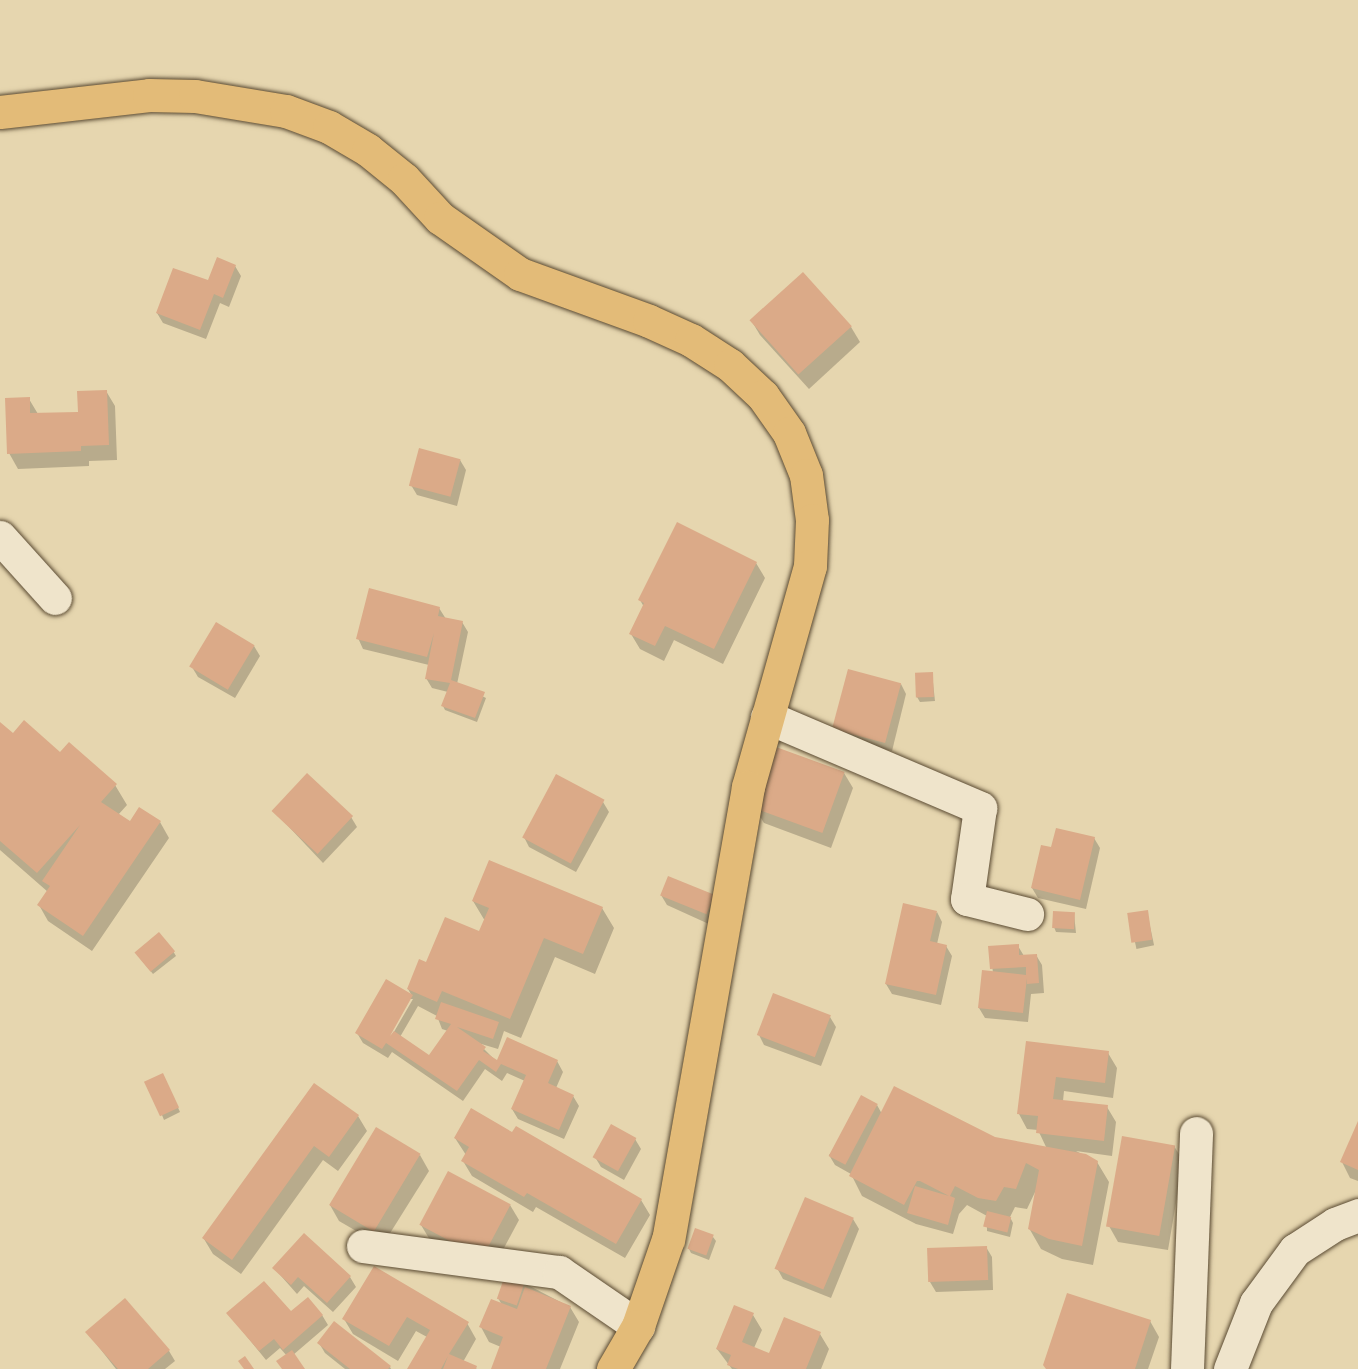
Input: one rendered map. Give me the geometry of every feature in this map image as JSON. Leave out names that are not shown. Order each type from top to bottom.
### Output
[{"type":"main road","points":[[0,112],[149,94],[241,101],[286,111],[329,127],[368,150],[404,179],[440,218],[520,274],[649,321],[691,340],[730,365],[763,396],[789,434],[806,475],[813,520],[810,566],[801,611],[766,717],[748,787],[668,1239],[638,1326],[613,1369]]},
{"type":"street","points":[[0,537],[55,598]]},
{"type":"street","points":[[766,717],[980,808],[967,898],[1027,914]]},
{"type":"street","points":[[1187,1369],[1196,1133]]},
{"type":"street","points":[[1230,1369],[1256,1303],[1295,1250],[1335,1224],[1358,1215]]},
{"type":"street","points":[[363,1246],[559,1272],[638,1326]]},
{"type":"building","points":[[217,257],[236,265],[223,298],[214,294],[200,330],[156,313],[173,268],[208,280]]},
{"type":"building","points":[[803,272],[852,326],[798,374],[749,320]]},
{"type":"building","points":[[107,390],[109,445],[81,446],[81,451],[7,454],[5,398],[30,397],[30,413],[78,412],[77,391]]},
{"type":"building","points":[[419,448],[461,459],[450,497],[409,486]]},
{"type":"building","points":[[677,522],[757,562],[714,649],[665,626],[655,646],[629,634],[644,603],[638,600]]},
{"type":"building","points":[[369,588],[440,607],[438,616],[463,621],[451,680],[485,692],[475,718],[441,706],[450,683],[425,679],[434,633],[427,657],[356,639]]},
{"type":"building","points":[[216,622],[255,645],[228,690],[189,667]]},
{"type":"building","points":[[848,669],[901,683],[885,743],[832,729]]},
{"type":"building","points":[[933,672],[934,697],[916,698],[915,673]]},
{"type":"building","points":[[24,720],[60,752],[69,742],[117,784],[101,802],[130,821],[139,807],[161,821],[83,936],[37,905],[50,886],[42,881],[80,825],[37,873],[0,841],[0,722],[13,733]]},
{"type":"building","points":[[776,747],[845,772],[822,833],[754,808]]},
{"type":"building","points":[[307,773],[353,816],[318,854],[272,811]]},
{"type":"building","points":[[556,774],[605,800],[571,863],[522,838]]},
{"type":"building","points":[[1056,828],[1095,837],[1080,900],[1031,888],[1041,845],[1051,847]]},
{"type":"building","points":[[489,860],[603,907],[583,954],[544,938],[510,1019],[442,991],[437,1002],[407,989],[419,959],[426,962],[445,917],[479,931],[489,908],[472,901]]},
{"type":"building","points":[[668,876],[714,895],[706,914],[660,895]]},
{"type":"building","points":[[903,903],[937,911],[930,941],[947,945],[936,995],[885,984]]},
{"type":"building","points":[[1148,910],[1152,940],[1131,943],[1127,913]]},
{"type":"building","points":[[1053,911],[1075,912],[1074,929],[1052,928]]},
{"type":"building","points":[[159,932],[175,951],[151,972],[134,953]]},
{"type":"building","points":[[1019,944],[1019,955],[1037,954],[1039,983],[1027,984],[1027,978],[1023,1013],[978,1008],[982,970],[1026,975],[1026,967],[990,969],[988,946]]},
{"type":"building","points":[[386,979],[413,995],[390,1036],[394,1031],[429,1055],[451,1024],[435,1019],[441,1002],[499,1022],[493,1039],[457,1027],[486,1047],[483,1051],[497,1060],[507,1037],[558,1060],[548,1083],[574,1095],[559,1130],[511,1109],[526,1075],[501,1064],[496,1072],[479,1060],[457,1091],[386,1043],[382,1049],[355,1033]]},
{"type":"building","points":[[773,993],[831,1015],[815,1057],[757,1035]]},
{"type":"building","points":[[1026,1041],[1109,1051],[1105,1083],[1056,1077],[1053,1099],[1108,1105],[1104,1141],[1036,1133],[1038,1116],[1017,1114]]},
{"type":"building","points":[[163,1073],[179,1107],[160,1116],[144,1082]]},
{"type":"building","points":[[314,1083],[359,1115],[329,1157],[314,1146],[232,1260],[202,1238]]},
{"type":"building","points":[[894,1086],[995,1137],[1086,1154],[1098,1161],[1082,1246],[1049,1239],[1028,1229],[1039,1170],[1026,1163],[1016,1189],[1004,1187],[996,1201],[978,1198],[955,1186],[950,1196],[955,1198],[948,1225],[907,1213],[915,1186],[949,1196],[920,1181],[917,1181],[904,1205],[849,1176]]},
{"type":"building","points":[[861,1095],[878,1104],[845,1165],[829,1156]]},
{"type":"building","points":[[471,1108],[512,1132],[516,1126],[642,1199],[616,1244],[527,1193],[524,1197],[461,1161],[469,1147],[454,1138]]},
{"type":"building","points":[[1358,1121],[1358,1170],[1340,1162]]},
{"type":"building","points":[[611,1124],[636,1138],[618,1171],[593,1157]]},
{"type":"building","points":[[376,1127],[421,1154],[374,1232],[329,1205]]},
{"type":"building","points":[[1122,1136],[1175,1145],[1159,1236],[1106,1227]]},
{"type":"building","points":[[448,1171],[511,1204],[482,1258],[419,1225]]},
{"type":"building","points":[[805,1197],[854,1218],[823,1290],[775,1269]]},
{"type":"building","points":[[987,1211],[1011,1217],[1007,1233],[983,1227]]},
{"type":"building","points":[[695,1228],[714,1235],[706,1256],[687,1249]]},
{"type":"building","points":[[304,1233],[351,1276],[327,1303],[298,1277],[291,1285],[272,1268]]},
{"type":"building","points":[[987,1246],[988,1280],[928,1282],[927,1248]]},
{"type":"building","points":[[374,1266],[469,1322],[449,1354],[477,1366],[476,1369],[443,1369],[448,1356],[441,1369],[407,1369],[430,1330],[407,1317],[389,1346],[342,1319]]},
{"type":"building","points":[[505,1275],[525,1282],[517,1305],[497,1299]]},
{"type":"building","points":[[264,1281],[291,1311],[308,1297],[323,1315],[283,1350],[274,1339],[259,1351],[226,1313]]},
{"type":"building","points":[[525,1287],[571,1306],[546,1369],[491,1369],[503,1337],[479,1327],[491,1299],[517,1309]]},
{"type":"building","points":[[1067,1293],[1151,1320],[1135,1369],[1046,1369],[1043,1365]]},
{"type":"building","points":[[125,1298],[170,1350],[148,1369],[118,1369],[85,1332]]},
{"type":"building","points":[[734,1305],[754,1313],[742,1342],[769,1353],[784,1317],[821,1332],[806,1369],[738,1369],[727,1365],[731,1355],[716,1349]]},
{"type":"building","points":[[334,1321],[391,1366],[388,1369],[350,1369],[317,1343]]},
{"type":"building","points":[[292,1350],[305,1369],[282,1369],[276,1361]]},
{"type":"building","points":[[245,1356],[254,1369],[244,1369],[238,1361]]}]
